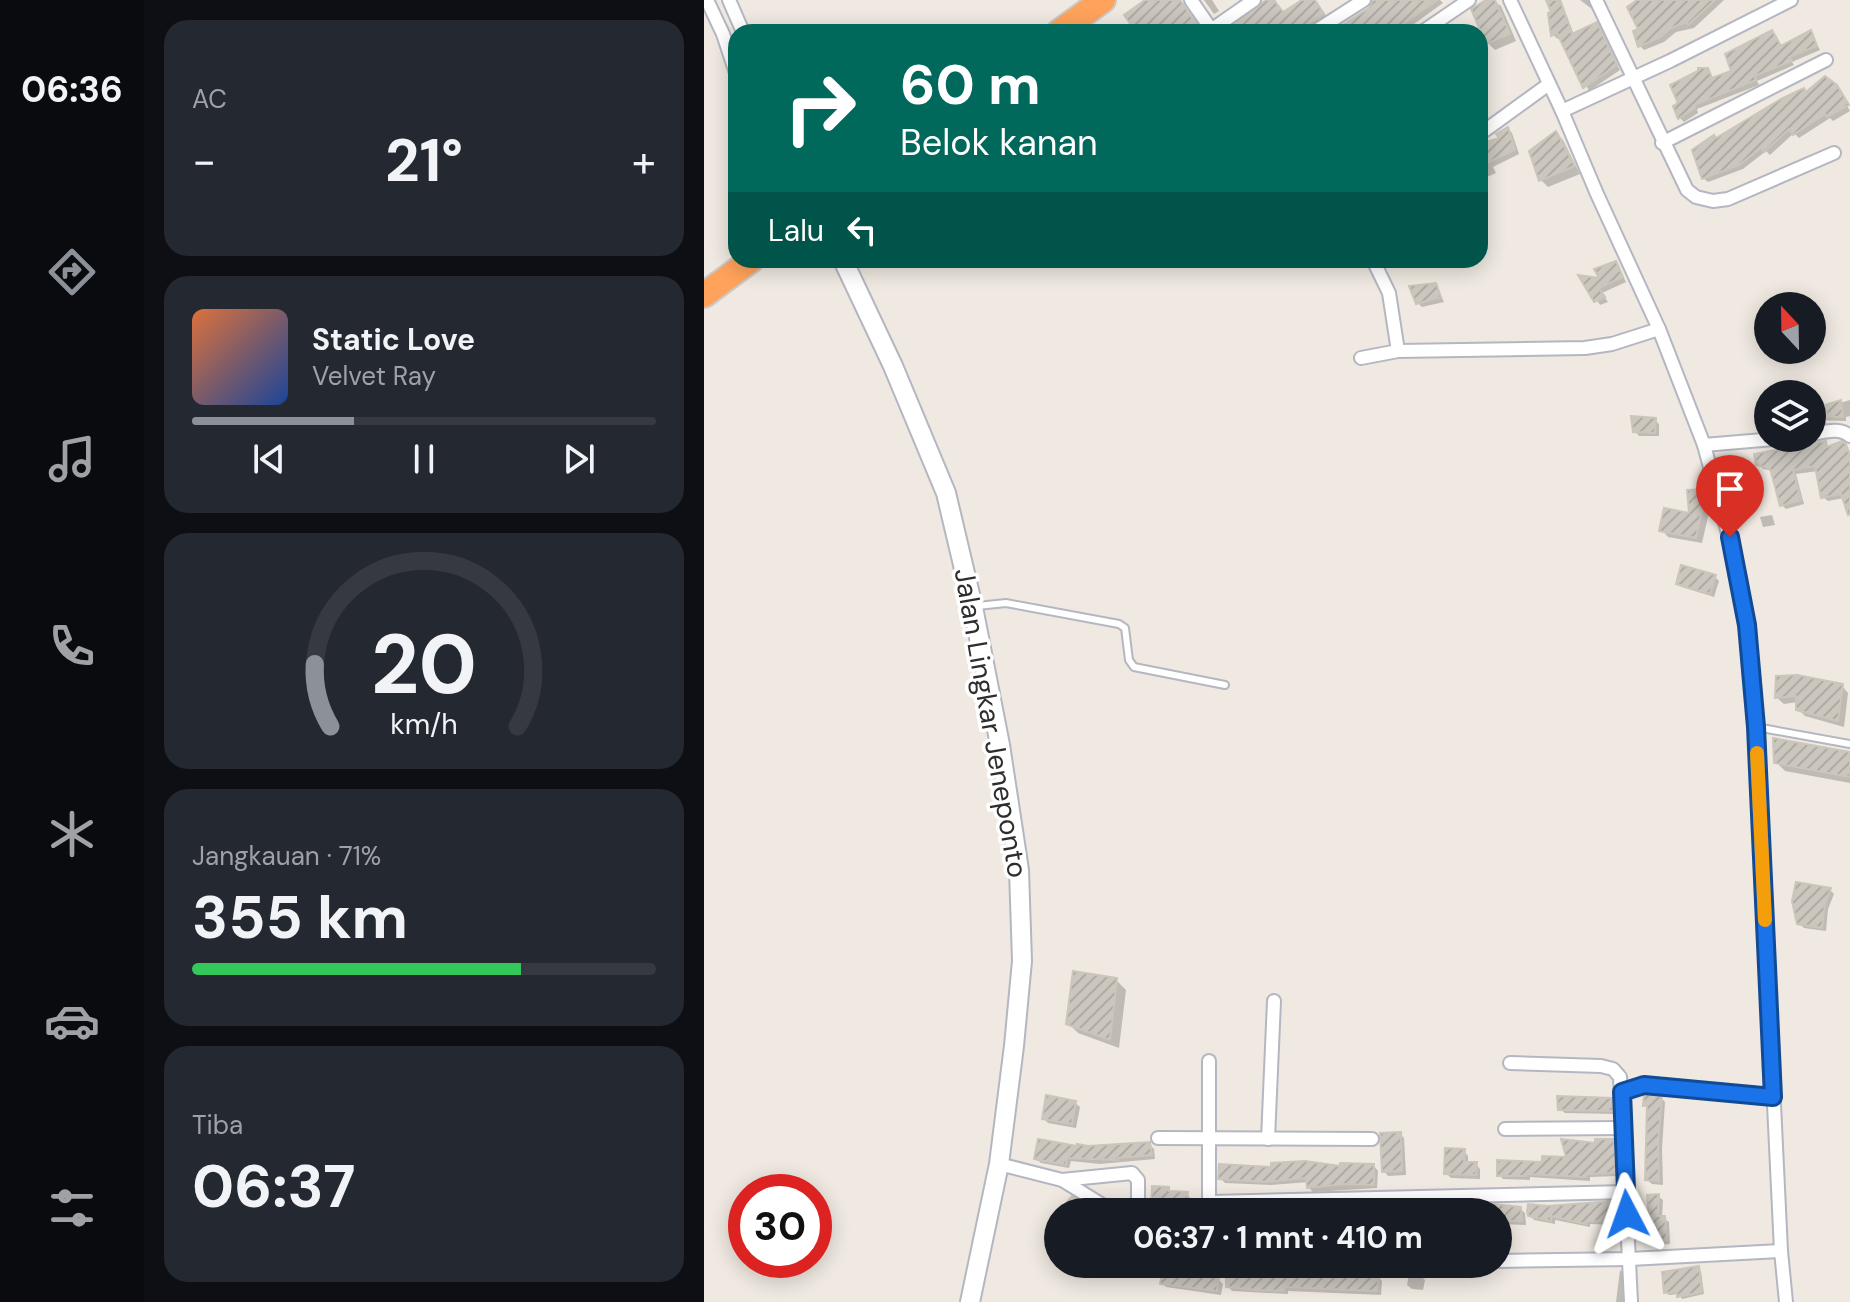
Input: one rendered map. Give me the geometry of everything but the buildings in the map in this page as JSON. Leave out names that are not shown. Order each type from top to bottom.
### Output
[{"type":"highway","points":[[1070,24],[1103,0]]},
{"type":"highway","points":[[704,295],[740,268]]},
{"type":"main road","name":"Jalan Lingkar Jeneponto","points":[[847,268],[893,366],[946,493],[973,607],[1000,745],[1019,870],[1022,961],[999,1164],[970,1302]]},
{"type":"street","points":[[707,0],[728,49]]},
{"type":"street","points":[[729,0],[740,24]]},
{"type":"street","points":[[1191,0],[1206,24]]},
{"type":"street","points":[[1221,24],[1254,0]]},
{"type":"street","points":[[1326,24],[1364,0]]},
{"type":"street","points":[[1434,24],[1469,0]]},
{"type":"street","points":[[1510,0],[1659,329],[1704,445],[1740,578],[1756,727],[1786,1302]]},
{"type":"street","points":[[1613,0],[1598,4],[1662,143],[1687,190],[1696,197],[1713,201],[1728,199],[1834,153]]},
{"type":"street","points":[[1562,111],[1791,0]]},
{"type":"street","points":[[1662,143],[1826,60]]},
{"type":"street","points":[[1488,128],[1549,84]]},
{"type":"street","points":[[1377,268],[1389,293],[1398,351]]},
{"type":"street","points":[[1361,358],[1398,351],[1585,348],[1612,344],[1659,329]]},
{"type":"street","points":[[1826,432],[1844,431],[1850,436]]},
{"type":"street","points":[[1704,445],[1754,441]]},
{"type":"street","points":[[1268,1139],[1274,1001]]},
{"type":"street","points":[[1209,1061],[1210,1198]]},
{"type":"street","points":[[1510,1063],[1601,1066],[1613,1069],[1620,1077],[1631,1302]]},
{"type":"street","points":[[1622,1092],[1637,1086],[1657,1086],[1773,1097]]},
{"type":"street","points":[[1505,1129],[1622,1128]]},
{"type":"street","points":[[1158,1138],[1372,1139]]},
{"type":"street","points":[[999,1164],[1062,1180],[1091,1198]]},
{"type":"street","points":[[1062,1180],[1132,1173],[1138,1180],[1138,1198]]},
{"type":"street","points":[[1378,1198],[1625,1192]]},
{"type":"street","points":[[1512,1261],[1630,1259],[1781,1251]]},
{"type":"lane","points":[[973,607],[1006,603],[1119,624],[1125,628],[1129,660],[1134,667],[1225,685]]},
{"type":"lane","points":[[1756,727],[1850,744]]},
{"type":"slow traffic","points":[[1757,753],[1765,920]]},
{"type":"route","points":[[1627,1214],[1622,1092],[1644,1085],[1773,1097],[1756,727],[1747,625],[1730,537]]}]
